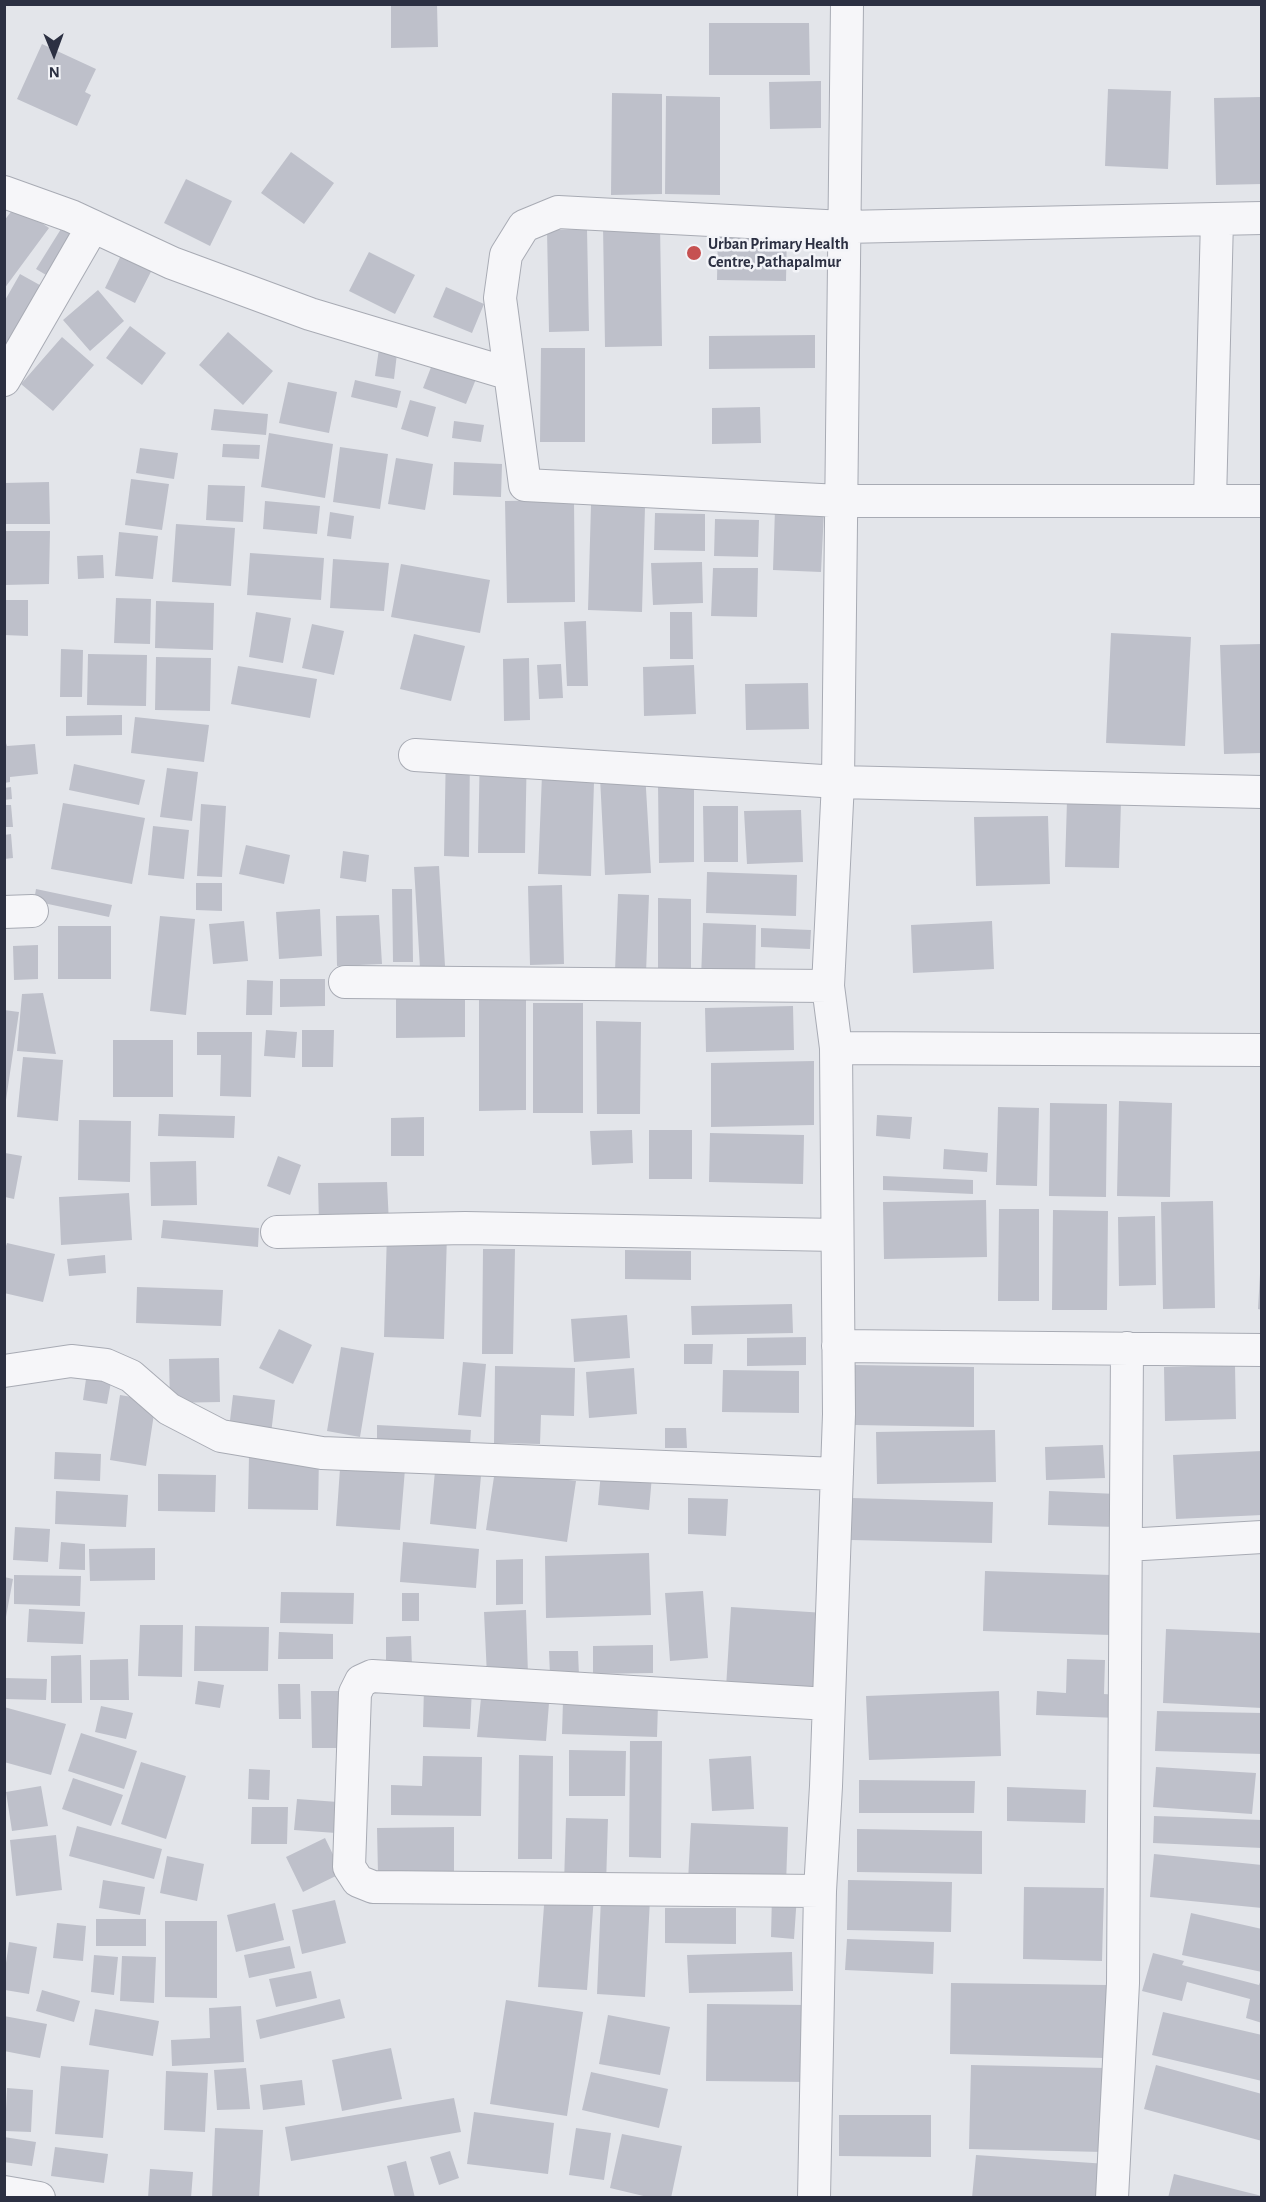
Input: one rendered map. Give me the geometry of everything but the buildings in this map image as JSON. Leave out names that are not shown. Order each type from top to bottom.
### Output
[{"type":"street","points":[[814,2198],[820,1891],[837,1474],[836,1048],[828,986],[838,782],[847,4]]},
{"type":"street","points":[[4,192],[93,226],[172,263],[310,314],[510,374]]},
{"type":"street","points":[[1262,218],[844,227],[558,212],[524,225],[506,255],[500,298],[525,485],[840,501],[1262,501]]},
{"type":"street","points":[[1210,501],[1217,219]]},
{"type":"street","points":[[4,380],[93,226]]},
{"type":"street","points":[[415,755],[838,782],[1262,792]]},
{"type":"street","points":[[345,982],[828,986]]},
{"type":"street","points":[[836,1048],[1262,1050]]},
{"type":"street","points":[[278,1232],[465,1228],[837,1235]]},
{"type":"street","points":[[838,1346],[1262,1350]]},
{"type":"street","points":[[1112,2198],[1123,1983],[1127,1348]]},
{"type":"street","points":[[4,1371],[70,1361],[106,1365],[131,1376],[169,1409],[220,1436],[322,1453],[837,1474]]},
{"type":"street","points":[[1126,1545],[1262,1537]]},
{"type":"street","points":[[820,1891],[373,1887],[365,1884],[358,1881],[349,1867],[355,1693],[361,1681],[372,1676],[828,1704]]},
{"type":"street","points":[[4,2192],[39,2198]]},
{"type":"place","name":"Urban Primary Health Centre, Pathapalmur","points":[[694,253]]}]
